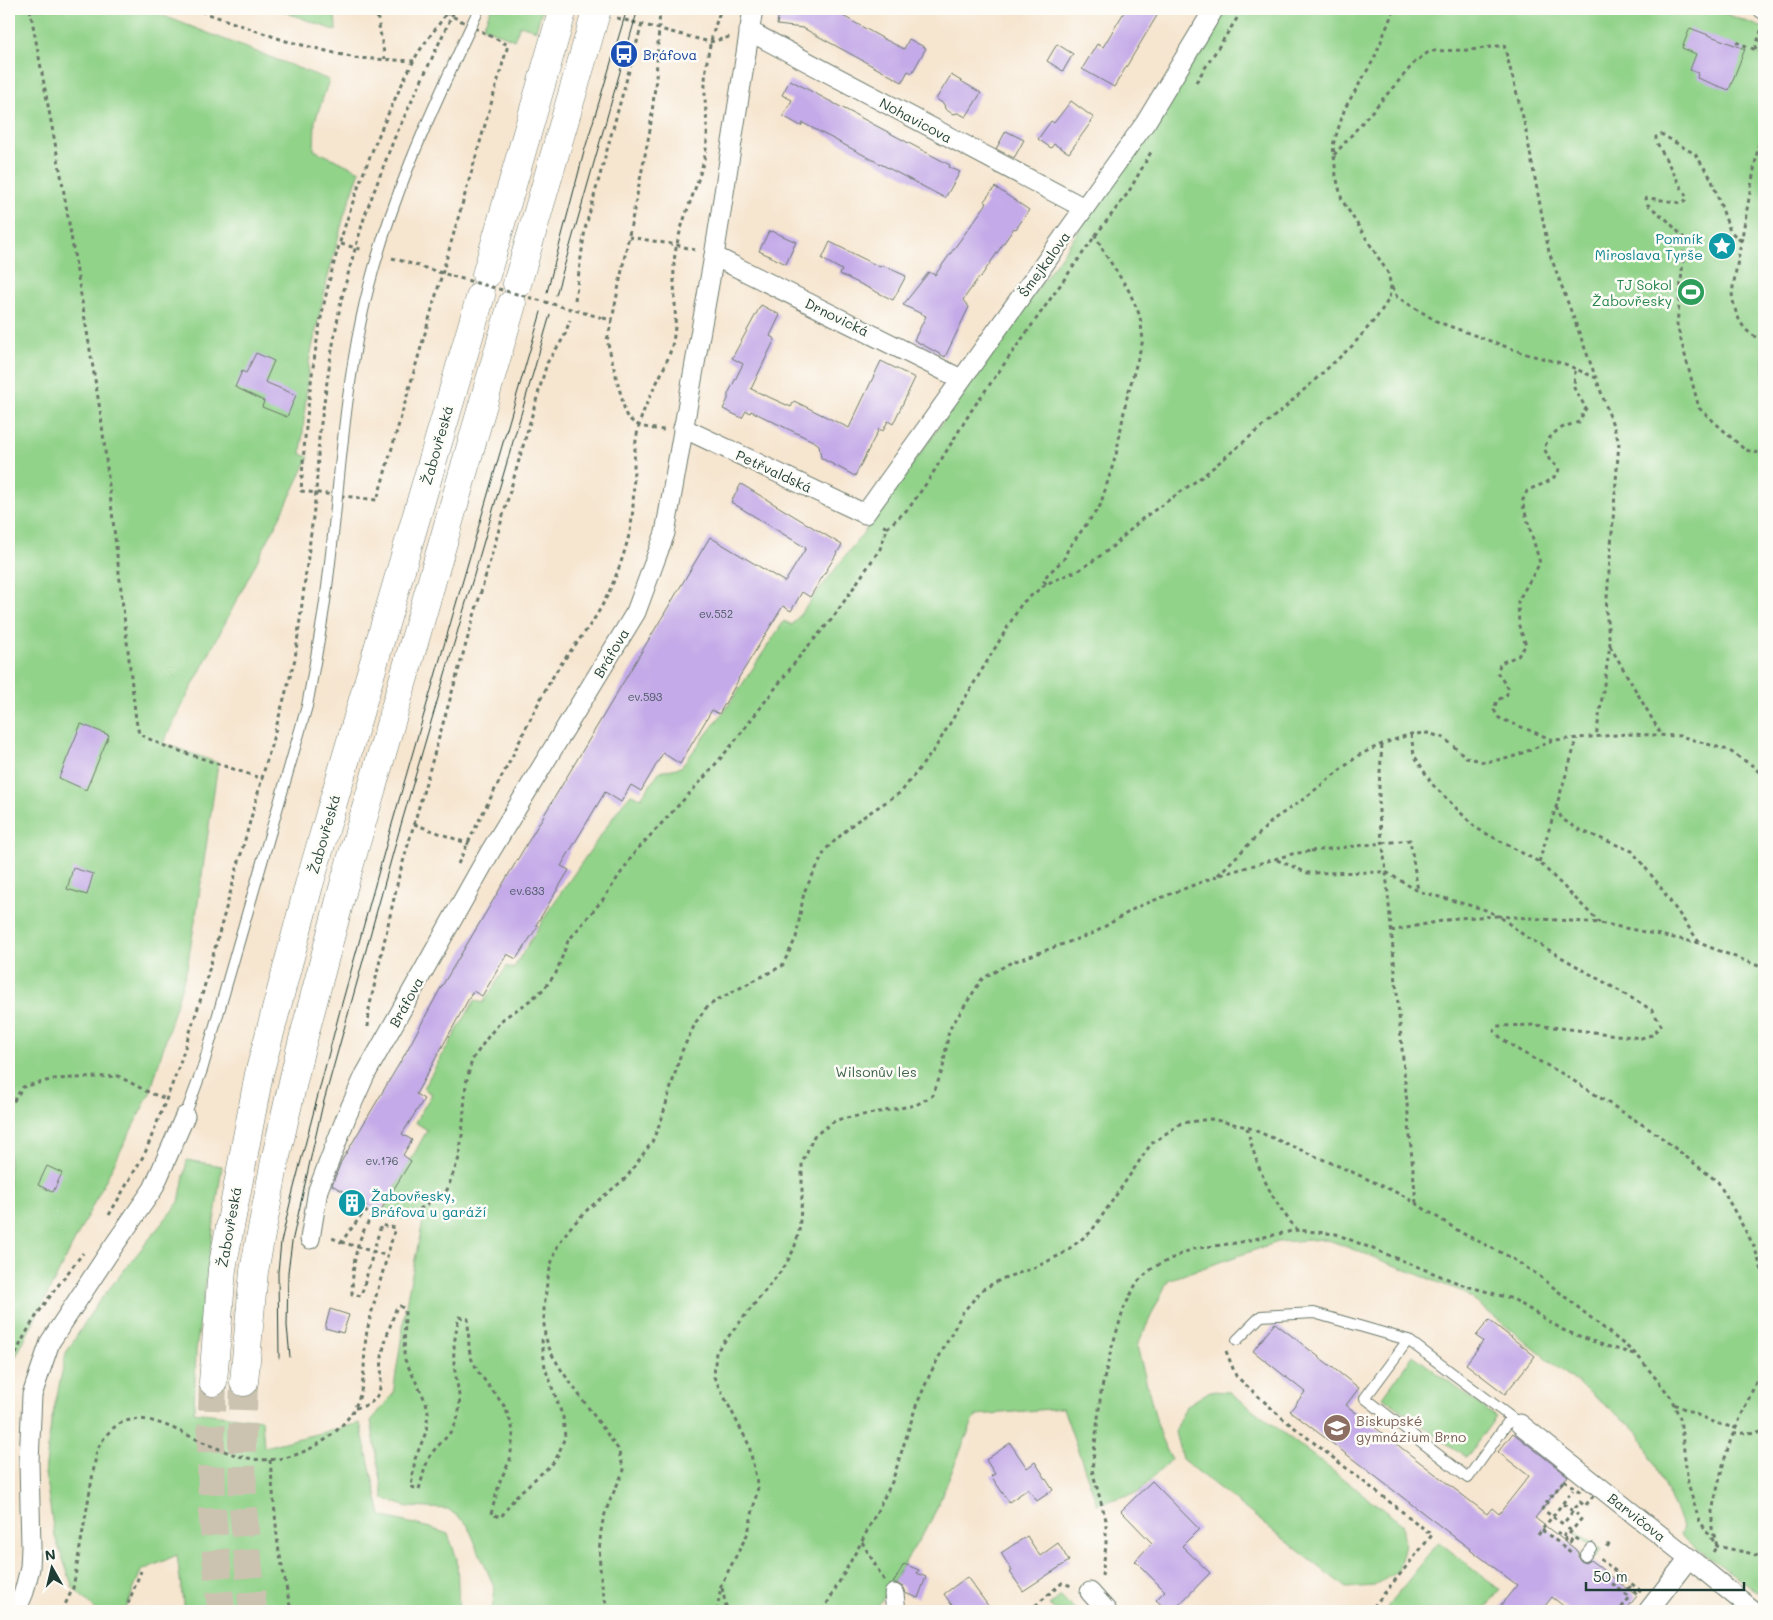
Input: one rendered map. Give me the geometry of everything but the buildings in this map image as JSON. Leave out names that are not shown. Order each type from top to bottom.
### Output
[{"type":"highway","name":"Žabovřeská","points":[[213,1382],[222,1269],[258,1074],[315,866],[562,9]]},
{"type":"highway","points":[[244,1382],[254,1272],[274,1162],[300,1052],[345,881],[514,294],[605,13]]},
{"type":"street","name":"Bráfova","points":[[310,1239],[318,1190],[358,1091],[490,852],[636,612],[665,533],[714,256],[753,9]]},
{"type":"street","name":"Šmejkalova","points":[[865,514],[1146,122],[1214,9]]},
{"type":"street","name":"Nohavicova","points":[[749,31],[1084,208]]},
{"type":"street","name":"Drnovická","points":[[714,256],[961,379]]},
{"type":"street","name":"Petřvaldská","points":[[682,431],[865,514]]},
{"type":"street","points":[[16,1611],[30,1568],[29,1462],[32,1395],[50,1342],[153,1189],[185,1116]]},
{"type":"street","name":"Barvičova","points":[[1516,1421],[1754,1611]]},
{"type":"street","points":[[1648,1611],[1689,1558]]},
{"type":"lane","points":[[185,1116],[202,1070],[307,706],[328,582],[351,377],[361,321],[377,254],[413,154],[479,9]]},
{"type":"lane","points":[[1237,1340],[1260,1316],[1314,1313],[1408,1340],[1516,1421],[1468,1478],[1365,1398],[1408,1340]]},
{"type":"path","points":[[30,9],[61,175],[101,416],[139,734],[162,745],[263,779],[202,995],[167,1099],[145,1152],[108,1216]]},
{"type":"path","points":[[194,9],[286,41],[355,58],[414,61]]},
{"type":"path","points":[[376,9],[386,59]]},
{"type":"path","points":[[316,493],[301,490],[306,425],[315,353],[330,280],[373,149],[414,61],[446,12],[452,16],[456,9]]},
{"type":"path","points":[[660,9],[660,29],[650,130],[607,340],[626,415],[631,422],[639,426],[682,431]]},
{"type":"path","points":[[456,870],[552,678],[596,615],[614,582],[631,523],[634,500],[636,443],[639,426],[649,398],[664,370],[673,341],[675,317],[673,272],[683,217],[699,180],[706,146],[705,90],[710,42],[721,9]]},
{"type":"path","points":[[1195,82],[1243,9]]},
{"type":"path","points":[[1394,9],[1374,59],[1345,108],[1333,144],[1336,176],[1342,200],[1381,260],[1397,296],[1438,322],[1526,354],[1565,364],[1596,378]]},
{"type":"path","points":[[605,13],[710,42],[749,31]]},
{"type":"path","points":[[1755,49],[1763,15]]},
{"type":"path","points":[[576,300],[585,228],[642,24]]},
{"type":"path","points":[[353,488],[352,497],[377,500],[508,45],[471,26]]},
{"type":"path","points":[[480,40],[484,32]]},
{"type":"path","points":[[1736,42],[1764,53]]},
{"type":"path","points":[[1334,156],[1416,61],[1430,52],[1471,50],[1504,45],[1524,121],[1549,252],[1619,442],[1606,610],[1610,645],[1596,737]]},
{"type":"path","points":[[1764,120],[1732,292],[1734,307],[1742,326],[1757,338],[1764,339]]},
{"type":"path","points":[[1742,242],[1730,231],[1711,178],[1695,154],[1661,134],[1656,137],[1656,141],[1687,198],[1681,203],[1645,199],[1648,205],[1667,220],[1685,239],[1677,325],[1699,408],[1745,450],[1764,454]]},
{"type":"path","points":[[413,1214],[447,1190],[458,1158],[462,1136],[466,1084],[472,1060],[490,1034],[504,1018],[544,989],[556,973],[568,941],[604,898],[635,852],[701,782],[803,652],[832,619],[880,549],[887,528],[909,508],[928,481],[973,408],[1095,236],[1128,193],[1155,145]]},
{"type":"path","points":[[1046,584],[1044,581],[1047,574],[1064,559],[1068,549],[1100,506],[1116,455],[1126,401],[1143,340],[1140,316],[1129,291],[1095,236],[1084,208]]},
{"type":"path","points":[[629,237],[677,245]]},
{"type":"path","points":[[341,244],[356,248]]},
{"type":"path","points":[[392,249],[389,257],[612,320]]},
{"type":"path","points":[[608,1611],[601,1576],[602,1524],[624,1470],[618,1449],[562,1371],[551,1353],[545,1336],[545,1300],[551,1264],[558,1245],[568,1229],[589,1208],[626,1178],[652,1142],[662,1118],[681,1053],[696,1022],[706,1008],[717,1000],[782,966],[796,938],[804,892],[826,849],[854,823],[901,792],[934,750],[1022,603],[1046,584],[1081,569],[1110,549],[1142,519],[1203,476],[1283,409],[1352,346],[1377,317],[1389,299],[1391,286]]},
{"type":"path","points":[[368,1028],[370,1009],[399,876],[547,363],[564,336],[570,320]]},
{"type":"path","points":[[1554,740],[1500,718],[1494,710],[1497,700],[1506,696],[1509,689],[1498,674],[1500,663],[1518,656],[1526,645],[1519,626],[1518,601],[1540,564],[1522,502],[1527,490],[1554,478],[1559,473],[1560,468],[1550,461],[1544,448],[1549,437],[1563,426],[1579,422],[1583,416],[1586,408],[1574,388],[1575,369]]},
{"type":"path","points":[[865,514],[887,528]]},
{"type":"path","points":[[1610,645],[1662,736]]},
{"type":"path","points":[[1217,876],[1274,819],[1301,801],[1359,755],[1382,744],[1411,734],[1428,733],[1444,738],[1466,757],[1484,762],[1510,758],[1554,740],[1628,734],[1680,736],[1728,750],[1753,766],[1764,777]]},
{"type":"path","points":[[1411,734],[1414,754],[1432,784],[1476,828],[1539,862],[1600,923]]},
{"type":"path","points":[[1539,862],[1577,739]]},
{"type":"path","points":[[1382,744],[1378,786],[1379,814],[1416,1203]]},
{"type":"path","points":[[1556,807],[1562,819],[1580,830],[1632,851],[1656,881],[1699,943]]},
{"type":"path","points":[[414,824],[490,852]]},
{"type":"path","points":[[717,1611],[721,1585],[748,1533],[758,1487],[750,1445],[714,1377],[716,1352],[785,1266],[794,1249],[799,1232],[802,1163],[814,1136],[836,1120],[916,1105],[933,1095],[943,1068],[949,1030],[982,979],[1010,963],[1094,933],[1137,907],[1217,876],[1292,854],[1410,840],[1418,891]]},
{"type":"path","points":[[1276,860],[1308,873],[1386,872],[1418,891],[1483,909],[1499,916],[1524,936],[1652,1010],[1662,1025],[1652,1035],[1641,1038],[1536,1025],[1497,1026],[1494,1031],[1520,1051],[1563,1074],[1657,1134],[1718,1182],[1754,1246],[1764,1277]]},
{"type":"path","points":[[1391,931],[1457,918],[1499,916],[1600,923],[1699,943],[1764,968]]},
{"type":"path","points":[[9,1108],[23,1087],[54,1079],[118,1076],[150,1093],[167,1099]]},
{"type":"path","points":[[1247,1127],[1261,1176],[1283,1213],[1297,1230]]},
{"type":"path","points":[[1098,1602],[1106,1545],[1106,1520],[1092,1470],[1101,1392],[1111,1350],[1124,1308],[1137,1282],[1154,1267],[1192,1248],[1236,1244],[1297,1230],[1336,1234],[1463,1284],[1513,1299],[1563,1330],[1637,1355]]},
{"type":"path","points":[[341,1242],[388,1256]]},
{"type":"path","points":[[9,1377],[23,1339],[86,1248]]},
{"type":"path","points":[[355,1408],[364,1407],[380,1390],[383,1351],[396,1309],[400,1306],[405,1311],[404,1358],[426,1402],[428,1412],[426,1432],[418,1448],[412,1471],[411,1487],[419,1489],[427,1462],[436,1448],[452,1432],[459,1415],[460,1398],[455,1370],[454,1343],[459,1317],[468,1319],[469,1348],[475,1366],[505,1407],[512,1426],[512,1452],[497,1488],[491,1514],[501,1517],[517,1495],[553,1462],[558,1455],[565,1436],[563,1417],[545,1368],[542,1340],[545,1336]]},
{"type":"path","points":[[1237,1340],[1226,1352],[1236,1376],[1281,1417],[1432,1535],[1374,1606],[1381,1611]]},
{"type":"path","points":[[1717,1546],[1712,1528],[1712,1512],[1724,1461],[1733,1434],[1764,1364]]},
{"type":"path","points":[[1674,1404],[1715,1423],[1736,1428]]},
{"type":"path","points":[[1733,1434],[1764,1430]]},
{"type":"path","points":[[270,1460],[278,1546],[291,1611]]},
{"type":"path","points":[[1564,1480],[1579,1491],[1583,1486],[1594,1494],[1585,1506],[1580,1502],[1573,1511],[1563,1524],[1542,1508],[1564,1480]]},
{"type":"path","points":[[1538,1535],[1575,1488]]},
{"type":"path","points":[[1563,1504],[1580,1516],[1565,1539],[1570,1542],[1573,1537]]},
{"type":"path","points":[[1542,1530],[1585,1557],[1630,1597],[1619,1611]]},
{"type":"path","points":[[1556,1532],[1563,1537],[1569,1530],[1571,1531]]},
{"type":"path","points":[[862,1541],[893,1597]]},
{"type":"path","points":[[1611,1541],[1598,1558],[1641,1591]]},
{"type":"path","points":[[124,1611],[141,1571]]},
{"type":"path","points":[[1029,1611],[1062,1583]]},
{"type":"path","points":[[721,1585],[727,1611]]},
{"type":"path","points":[[1628,1589],[1630,1587],[1636,1593]]},
{"type":"green space","points":[[9,9],[146,9],[329,80],[315,121],[314,150],[360,171],[344,216],[309,362],[301,454],[309,457],[163,743],[218,763],[187,968],[150,1093],[9,1370]]},
{"type":"green space","points":[[277,9],[335,9],[336,31]]},
{"type":"green space","points":[[491,9],[542,9],[536,30],[520,25],[514,40],[483,27]]},
{"type":"green space","name":"Wilsonův les","points":[[1224,9],[1713,9],[1764,28],[1764,1597],[1680,1536],[1683,1526],[1639,1432],[1463,1292],[1326,1239],[1278,1242],[1168,1280],[1137,1346],[1161,1438],[1171,1459],[1139,1492],[1097,1504],[1063,1408],[977,1415],[933,1517],[875,1611],[492,1611],[495,1589],[467,1524],[448,1509],[408,1507],[384,1499],[371,1421],[393,1394],[408,1293],[423,1221],[381,1215],[427,1130],[415,1122],[432,1094],[423,1088],[475,1000],[483,1003],[507,966],[513,969],[551,907],[623,803],[631,794],[641,798],[659,772],[681,767],[726,709],[784,621],[792,625],[867,528],[1153,127]]},
{"type":"green space","points":[[187,1160],[222,1166],[196,1351],[194,1412],[262,1420],[264,1447],[360,1423],[381,1516],[448,1534],[457,1559],[459,1611],[184,1611],[177,1555],[141,1571],[125,1611],[97,1611],[73,1588],[54,1534],[45,1473],[51,1423],[66,1353],[96,1305],[179,1202]]},
{"type":"green space","points":[[1413,1355],[1496,1417],[1466,1458],[1383,1397]]},
{"type":"green space","points":[[1210,1391],[1230,1392],[1402,1524],[1405,1545],[1398,1571],[1374,1586],[1346,1588],[1182,1459],[1175,1432],[1186,1406]]},
{"type":"green space","points":[[1576,1531],[1601,1550],[1592,1562],[1588,1559],[1596,1550],[1574,1533]]},
{"type":"green space","points":[[1439,1542],[1500,1590],[1483,1611],[1392,1611],[1387,1607]]},
{"type":"green space","points":[[1061,1596],[1076,1611],[1056,1611],[1050,1605]]},
{"type":"tunnel","points":[[213,1382],[211,1442],[212,1510],[221,1611]]},
{"type":"tunnel","points":[[244,1382],[242,1442],[243,1508],[253,1611]]},
{"type":"tram line","points":[[547,292],[584,152],[627,9]]},
{"type":"tram line","points":[[556,295],[638,9]]},
{"type":"tram line","points":[[279,1358],[278,1272],[281,1242],[291,1199],[339,1014],[390,831],[541,312]]},
{"type":"tram line","points":[[290,1357],[287,1326],[288,1272],[292,1242],[322,1108],[398,835],[550,315]]},
{"type":"place","name":"Bráfova","points":[[624,54]]},
{"type":"place","name":"Pomník Miroslava Tyrše","points":[[1722,246]]},
{"type":"place","name":"TJ Sokol Žabovřesky","points":[[1691,292]]},
{"type":"place","name":"Žabovřesky, Bráfova u garáží","points":[[352,1203]]},
{"type":"place","name":"Biskupské gymnázium Brno","points":[[1337,1428]]}]
